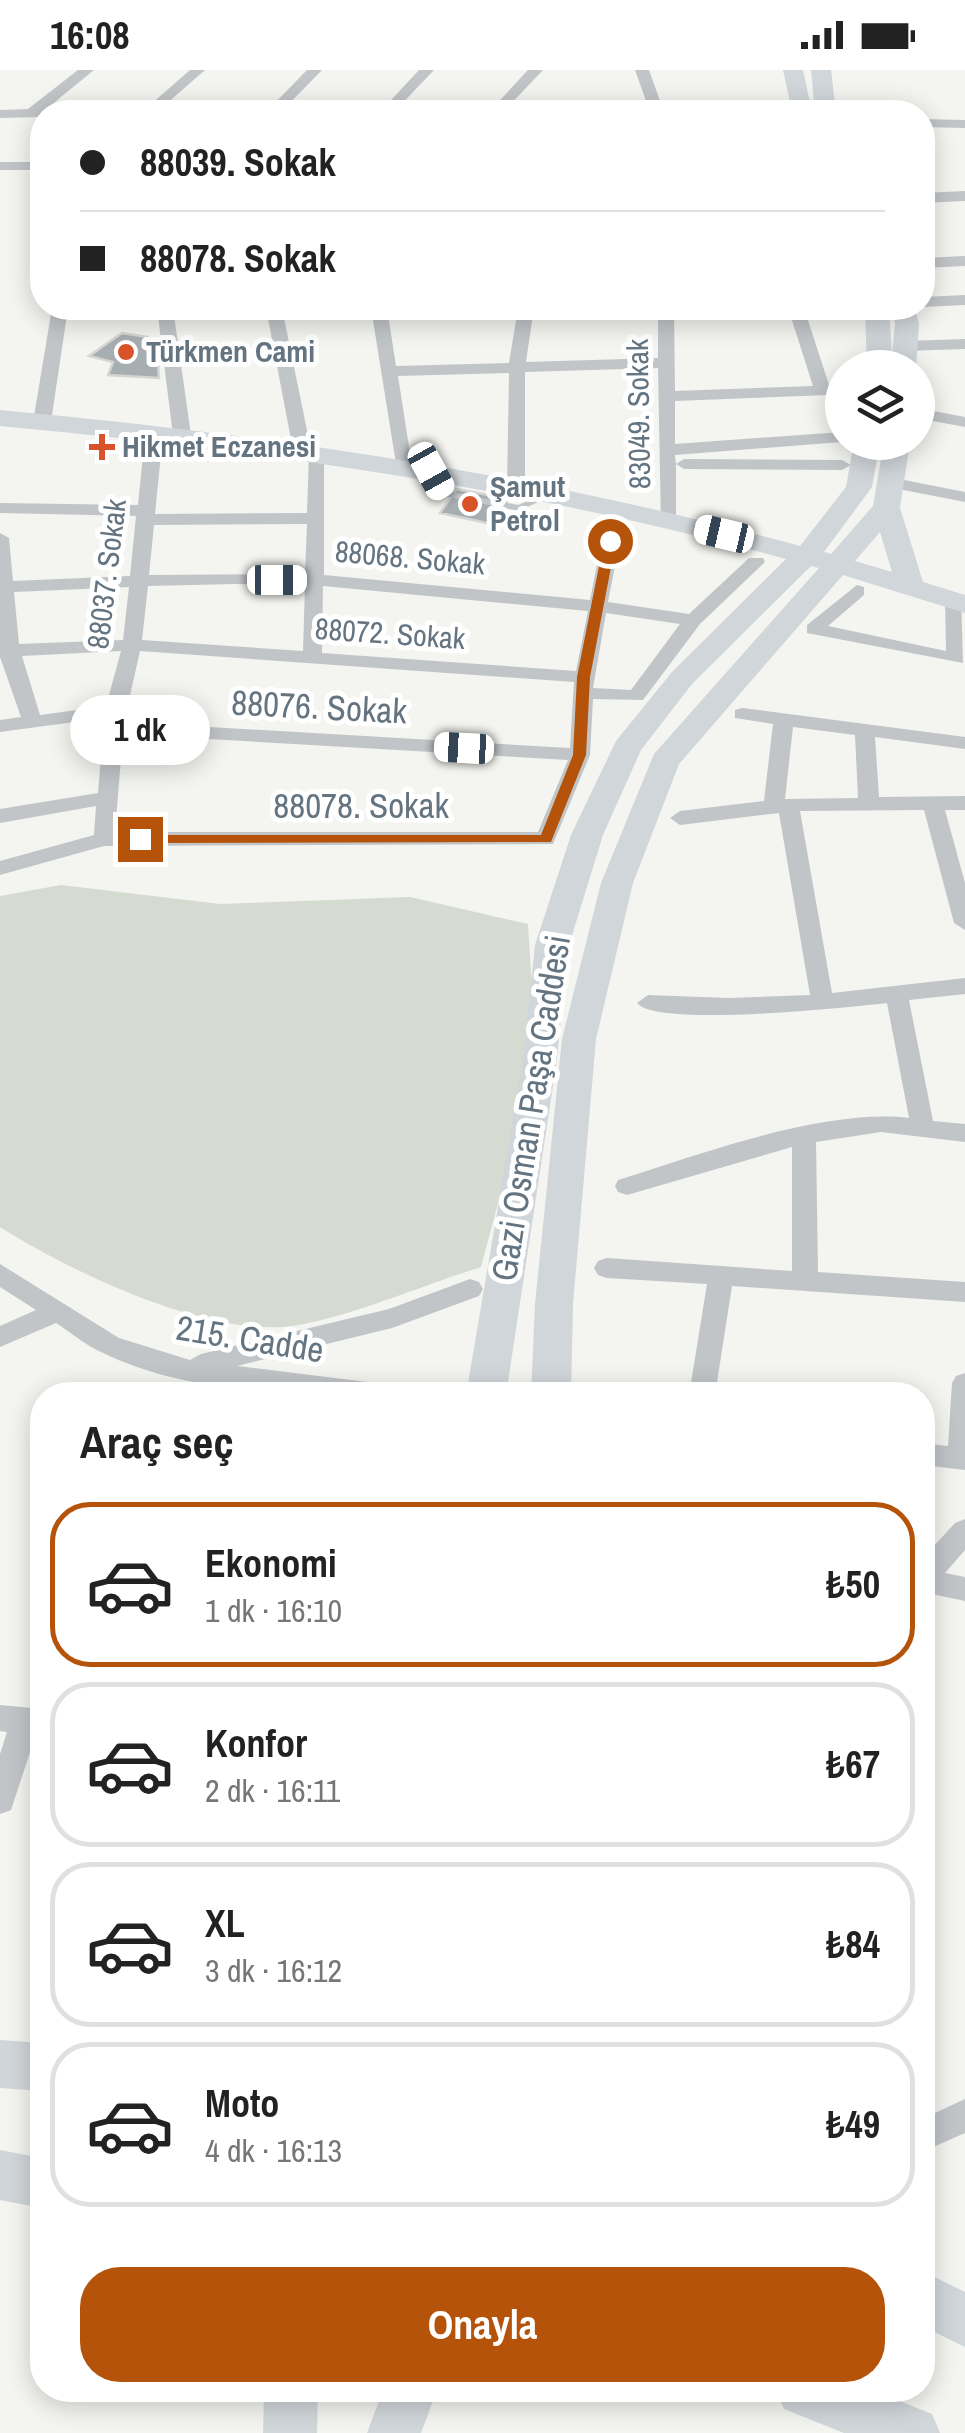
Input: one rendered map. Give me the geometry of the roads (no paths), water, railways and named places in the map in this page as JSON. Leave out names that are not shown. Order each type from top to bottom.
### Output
[{"type":"main road","points":[[793,70],[802,100]]},
{"type":"main road","points":[[821,70],[825,100]]},
{"type":"main road","points":[[878,320],[879,350]]},
{"type":"main road","points":[[902,320],[904,350]]},
{"type":"main road","points":[[0,418],[182,435],[431,471],[668,521],[755,551],[821,559],[959,602]]},
{"type":"main road","points":[[755,551],[824,512],[859,460]]},
{"type":"main road","points":[[895,460],[890,496],[910,586]]},
{"type":"main road","name":"Gazi Osman Paşa Caddesi","points":[[551,1382],[554,1304],[579,1040],[617,884],[665,761],[821,559],[851,476]]},
{"type":"main road","name":"Gazi Osman Paşa Caddesi","points":[[488,1382],[539,1066],[552,945],[587,834],[627,748],[682,678],[890,496]]},
{"type":"main road","points":[[0,2064],[30,2066]]},
{"type":"main road","points":[[0,2175],[30,2181]]},
{"type":"main road","points":[[935,2304],[965,2321]]},
{"type":"main road","points":[[290,2433],[291,2402]]},
{"type":"main road","points":[[394,2433],[406,2402]]},
{"type":"main road","points":[[834,2402],[914,2433]]},
{"type":"street","points":[[52,100],[87,70]]},
{"type":"street","points":[[163,100],[198,70]]},
{"type":"street","points":[[284,100],[315,70]]},
{"type":"street","points":[[398,100],[427,70]]},
{"type":"street","points":[[507,100],[536,70]]},
{"type":"street","points":[[642,70],[652,100]]},
{"type":"street","points":[[0,114],[30,113]]},
{"type":"street","points":[[935,121],[965,121]]},
{"type":"street","points":[[0,166],[30,166]]},
{"type":"street","points":[[935,197],[965,196]]},
{"type":"street","points":[[935,262],[965,261]]},
{"type":"street","points":[[935,301],[965,300]]},
{"type":"street","points":[[42,422],[58,320]]},
{"type":"street","points":[[167,320],[182,435]]},
{"type":"street","points":[[277,320],[310,452],[314,518],[312,658]]},
{"type":"street","points":[[381,320],[404,466]]},
{"type":"street","points":[[516,488],[517,364],[524,320]]},
{"type":"street","name":"83049. Sokak","points":[[666,320],[670,396],[668,521]]},
{"type":"street","points":[[670,396],[823,391],[800,320]]},
{"type":"street","points":[[388,371],[517,364],[666,363]]},
{"type":"street","points":[[935,416],[965,422]]},
{"type":"street","name":"88037. Sokak","points":[[104,839],[115,719],[132,645],[154,434]]},
{"type":"street","points":[[669,457],[825,439]]},
{"type":"street","points":[[669,457],[851,476]]},
{"type":"street","points":[[890,496],[965,497]]},
{"type":"street","points":[[0,508],[144,516],[314,518]]},
{"type":"street","points":[[580,755],[583,685],[617,510]]},
{"type":"street","points":[[0,538],[5,650],[32,722]]},
{"type":"street","points":[[693,620],[755,551]]},
{"type":"street","name":"88068. Sokak","points":[[4,587],[140,580],[311,580],[598,605],[693,620]]},
{"type":"street","points":[[857,591],[814,630],[956,659],[959,602]]},
{"type":"street","name":"88072. Sokak","points":[[5,650],[132,645],[312,658],[583,685],[636,696],[693,620]]},
{"type":"street","points":[[742,714],[965,742]]},
{"type":"street","name":"88076. Sokak","points":[[0,726],[115,719],[580,755]]},
{"type":"street","points":[[784,719],[781,806],[823,1004]]},
{"type":"street","points":[[865,730],[870,805]]},
{"type":"street","name":"88078. Sokak","points":[[0,868],[104,839],[546,839],[580,755]]},
{"type":"street","points":[[0,816],[108,798]]},
{"type":"street","points":[[932,801],[965,923]]},
{"type":"street","points":[[680,818],[781,806],[965,803]]},
{"type":"street","points":[[648,1003],[694,1007],[823,1004],[965,986]]},
{"type":"street","points":[[897,994],[922,1126]]},
{"type":"street","points":[[627,1186],[804,1135],[880,1122],[965,1133]]},
{"type":"street","points":[[804,1135],[806,1280]]},
{"type":"street","points":[[607,1268],[965,1292]]},
{"type":"street","name":"215. Cadde","points":[[0,1274],[110,1345],[180,1369],[286,1382]]},
{"type":"street","points":[[704,1382],[721,1277]]},
{"type":"street","points":[[180,1369],[392,1318],[470,1289]]},
{"type":"street","points":[[0,1337],[57,1311]]},
{"type":"street","points":[[935,1455],[963,1458],[965,1383]]},
{"type":"street","points":[[935,1565],[965,1532]]},
{"type":"street","points":[[935,1582],[965,1589]]},
{"type":"street","points":[[0,1800],[22,1721]]},
{"type":"street","points":[[935,2130],[965,2116]]},
{"type":"lane","points":[[431,471],[443,493],[519,508],[550,495]]},
{"type":"place","name":"Türkmen Cami","points":[[126,352]]},
{"type":"place","name":"Hikmet Eczanesi","points":[[102,447]]},
{"type":"place","name":"Şamut Petrol","points":[[470,504]]}]
